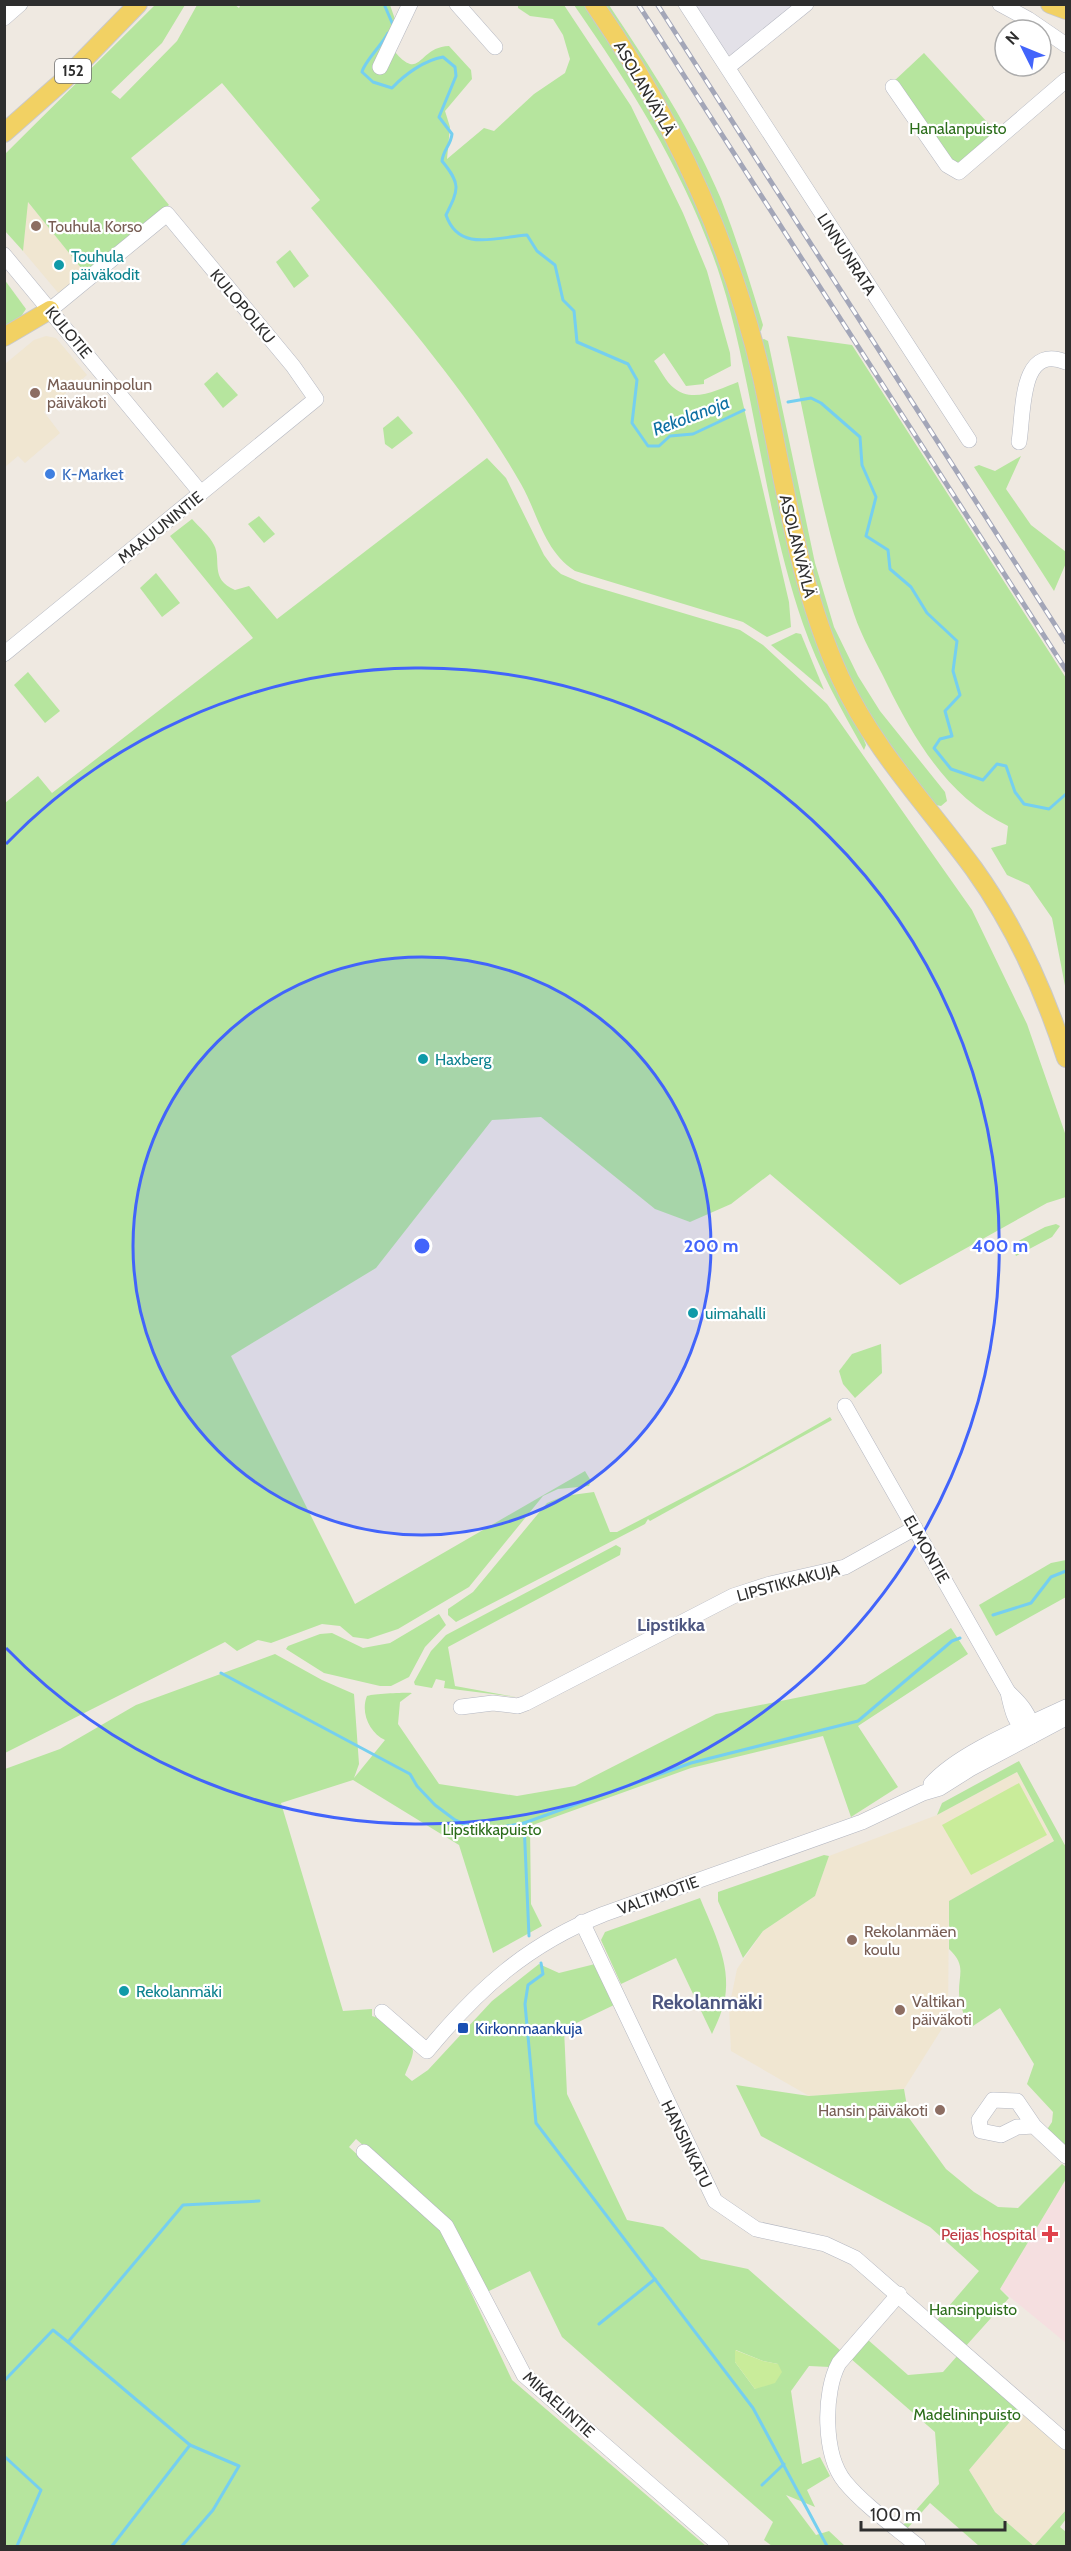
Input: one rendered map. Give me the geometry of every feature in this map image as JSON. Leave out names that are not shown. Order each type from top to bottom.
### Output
[{"type":"main road","name":"152","points":[[4,133],[65,79],[138,4]]},
{"type":"main road","name":"ASOLANVÄYLÄ","points":[[594,4],[689,166],[734,274],[762,378],[802,565],[825,643],[862,719],[926,809],[975,872],[1006,920],[1040,988],[1066,1058]]},
{"type":"main road","points":[[1050,4],[1066,10]]},
{"type":"main road","points":[[4,338],[50,310]]},
{"type":"street","points":[[4,18],[21,4]]},
{"type":"street","points":[[380,67],[410,4]]},
{"type":"street","points":[[457,4],[495,47]]},
{"type":"street","name":"LINNUNRATA","points":[[686,4],[969,440]]},
{"type":"street","points":[[728,67],[806,4]]},
{"type":"street","points":[[1000,4],[1028,19],[1066,45]]},
{"type":"street","points":[[893,87],[947,165],[959,172],[1066,80]]},
{"type":"street","name":"KULOPOLKU","points":[[50,310],[167,214],[293,366],[316,399]]},
{"type":"street","name":"KULOTIE","points":[[4,255],[201,493]]},
{"type":"street","points":[[1018,442],[1030,372],[1040,359],[1052,356],[1066,362]]},
{"type":"street","name":"MAAUUNINTIE","points":[[4,654],[316,399]]},
{"type":"street","name":"ELMONTIE","points":[[845,1406],[1008,1692],[1011,1709],[1028,1729]]},
{"type":"street","name":"LIPSTIKKAKUJA","points":[[461,1707],[493,1703],[518,1707],[733,1596],[845,1567],[915,1528]]},
{"type":"street","name":"VALTIMOTIE","points":[[382,2012],[427,2051],[465,2007],[496,1977],[529,1952],[582,1922],[830,1834],[923,1793],[935,1780],[964,1759],[1028,1729],[1066,1707]]},
{"type":"street","name":"VALTIMOTIE","points":[[1028,1729],[1066,1718]]},
{"type":"street","name":"HANSINKATU","points":[[582,1922],[715,2201],[756,2229],[825,2244],[855,2258],[1066,2442]]},
{"type":"street","points":[[1034,2126],[1066,2156]]},
{"type":"street","name":"MIKAELINTIE","points":[[364,2152],[446,2226],[524,2375],[721,2547]]},
{"type":"street","points":[[899,2294],[835,2369],[828,2397],[829,2425],[831,2448],[845,2482],[918,2547]]},
{"type":"shaded area","points":[[691,5],[794,5],[736,54],[728,55]]},
{"type":"shaded area","name":"Touhula Korso","points":[[27,201],[86,274],[60,295],[23,251]]},
{"type":"shaded area","name":"Maauuninpolun päiväkoti","points":[[46,336],[56,338],[87,375],[44,412],[60,433],[25,463],[18,456],[5,467],[5,364],[34,340]]},
{"type":"shaded area","name":"Rekolanmäen koulu","points":[[1017,1772],[1054,1841],[949,1901],[948,2019],[904,2089],[809,2096],[731,2051],[729,2008],[737,1969],[763,1931],[815,1896],[829,1856],[937,1815]]},
{"type":"shaded area","name":"Peijas hospital","points":[[1066,2179],[1066,2343],[1000,2289]]},
{"type":"shaded area","points":[[1020,2410],[1066,2450],[1066,2510],[1034,2546],[995,2512],[969,2470]]},
{"type":"green space","points":[[241,4],[390,5],[397,25],[387,42],[407,63],[418,62],[430,52],[449,46],[471,70],[472,79],[445,111],[450,127],[447,159],[484,128],[494,131],[534,94],[565,73],[570,59],[563,35],[553,19],[530,16],[518,8],[518,5],[564,5],[631,106],[683,213],[707,271],[730,353],[731,366],[704,380],[704,384],[686,386],[664,353],[654,361],[671,385],[681,393],[689,395],[706,394],[738,382],[789,602],[791,627],[767,637],[743,622],[575,571],[564,563],[549,543],[521,484],[474,411],[422,342],[311,208],[320,200],[222,83],[131,158],[169,205],[86,274],[28,202],[23,251],[5,231],[5,154],[155,5],[185,5],[162,43],[111,92],[120,99],[177,41],[197,5],[235,5],[239,8]]},
{"type":"green space","points":[[574,5],[585,5],[669,140],[738,308],[798,579],[866,745],[864,750],[823,672],[803,624],[791,586],[730,310],[703,229],[666,151],[622,76]]},
{"type":"green space","points":[[602,5],[609,5],[640,52],[670,99],[710,173],[743,261],[763,325],[761,331],[757,330],[721,217],[700,173]]},
{"type":"green space","name":"Hanalanpuisto","points":[[924,53],[997,133],[959,163],[952,161],[893,82]]},
{"type":"green space","points":[[290,250],[309,276],[294,288],[276,262]]},
{"type":"green space","points":[[4,279],[26,309],[20,318],[4,330]]},
{"type":"green space","points":[[787,336],[852,345],[1066,678],[1066,991],[1052,918],[1029,885],[1007,875],[991,848],[1006,844],[1008,826],[968,800],[936,766],[909,726],[861,632],[843,580],[824,511]]},
{"type":"green space","points":[[761,340],[768,341],[815,563],[834,627],[858,676],[880,711],[945,792],[947,801],[941,806],[931,804],[862,708],[821,614]]},
{"type":"green space","points":[[217,372],[238,395],[223,408],[204,384]]},
{"type":"green space","points":[[398,416],[413,433],[392,449],[385,444],[383,428]]},
{"type":"green space","points":[[1021,456],[1006,489],[1031,525],[1066,552],[1066,563],[1054,591],[974,467],[979,465],[995,471]]},
{"type":"green space","points":[[487,458],[506,478],[544,555],[561,574],[582,583],[740,630],[763,645],[827,704],[972,910],[1027,1024],[1066,1136],[1066,1197],[1047,1203],[900,1285],[770,1174],[731,1204],[690,1222],[655,1209],[541,1117],[492,1120],[376,1268],[231,1356],[355,1604],[585,1471],[591,1481],[589,1486],[558,1489],[543,1496],[469,1587],[398,1629],[368,1639],[353,1637],[340,1626],[322,1624],[271,1643],[258,1640],[237,1651],[225,1642],[5,1753],[5,803],[38,776],[52,793],[253,638],[170,536],[192,519],[214,545],[219,575],[227,586],[235,590],[249,586],[277,619]]},
{"type":"green space","points":[[259,516],[275,534],[264,543],[248,524]]},
{"type":"green space","points":[[156,573],[180,603],[162,617],[140,588]]},
{"type":"green space","points":[[796,633],[801,634],[824,690],[771,645]]},
{"type":"green space","points":[[28,672],[60,711],[45,723],[14,685]]},
{"type":"green space","points":[[1056,1224],[1060,1226],[1052,1237],[1016,1256],[1011,1245],[1045,1227]]},
{"type":"green space","points":[[881,1344],[882,1373],[855,1398],[843,1384],[839,1371],[852,1354]]},
{"type":"green space","points":[[830,1417],[832,1420],[650,1521],[648,1519],[645,1524],[456,1622],[448,1615],[448,1609],[473,1592],[547,1503],[564,1496],[594,1492],[610,1532],[617,1532],[744,1466]]},
{"type":"green space","points":[[616,1545],[621,1548],[620,1555],[448,1647],[455,1686],[516,1697],[444,1688],[445,1681],[436,1679],[432,1688],[415,1685],[414,1682],[431,1651],[446,1635]]},
{"type":"green space","points":[[1066,1560],[1066,1597],[996,1636],[979,1605],[1051,1563]]},
{"type":"green space","points":[[439,1614],[446,1625],[425,1647],[409,1677],[391,1686],[380,1686],[324,1673],[286,1649],[288,1646],[320,1634],[332,1633],[363,1648],[390,1643]]},
{"type":"green space","name":"Lipstikkapuisto","points":[[951,1628],[968,1654],[858,1726],[898,1787],[851,1817],[823,1736],[691,1768],[530,1826],[531,1904],[542,1926],[493,1953],[459,1845],[353,1780],[281,1803],[343,2011],[372,2009],[372,2016],[389,2025],[408,2041],[413,2051],[405,2075],[412,2081],[428,2070],[492,2001],[539,1964],[559,1973],[595,1964],[614,2005],[564,2029],[567,2094],[627,2220],[663,2227],[701,2259],[748,2269],[841,2351],[830,2367],[809,2366],[791,2391],[802,2464],[820,2457],[830,2476],[807,2490],[815,2507],[786,2495],[816,2535],[829,2531],[845,2546],[772,2546],[764,2540],[773,2522],[562,2337],[530,2271],[487,2292],[449,2221],[356,2139],[349,2147],[442,2231],[512,2380],[706,2546],[5,2546],[5,1769],[60,1749],[136,1705],[275,1654],[322,1680],[354,1694],[359,1764],[354,1778],[385,1740],[375,1733],[368,1722],[365,1709],[367,1696],[412,1693],[400,1702],[398,1724],[439,1784],[517,1796],[575,1786],[716,1714],[865,1684]],"holes":[[[736,2350],[763,2361],[778,2364],[755,2389],[735,2362]]]},
{"type":"green space","points":[[1019,1761],[1066,1847],[1066,2150],[1046,2131],[1052,2122],[1053,2112],[1027,2084],[1034,2064],[1000,2008],[970,2028],[960,2001],[960,1965],[949,1949],[949,1901],[1054,1841],[1017,1772],[937,1815],[942,1803]]},
{"type":"green space","points":[[1019,1783],[1047,1835],[971,1875],[942,1825]]},
{"type":"green space","points":[[824,1855],[829,1856],[815,1896],[763,1931],[743,1958],[718,1901],[718,1892]]},
{"type":"green space","points":[[700,1898],[720,1947],[725,1972],[724,2003],[712,2034],[676,1958],[621,1984],[601,1940],[605,1932]]},
{"type":"green space","name":"Hansinpuisto","points":[[736,2085],[809,2096],[904,2089],[909,2118],[946,2169],[974,2192],[998,2207],[1018,2208],[1062,2164],[1066,2167],[1066,2179],[1000,2289],[1009,2298],[965,2347],[937,2320],[979,2271],[930,2227],[761,2136]]},
{"type":"green space","name":"Madelininpuisto","points":[[867,2339],[908,2375],[943,2372],[958,2355],[1020,2410],[969,2470],[995,2512],[1034,2546],[979,2546],[930,2503],[906,2530],[902,2526],[939,2484],[935,2432],[850,2358]]},
{"type":"green space","points":[[735,2350],[778,2364],[782,2372],[775,2383],[755,2389],[735,2362]]},
{"type":"green space","points":[[1066,2510],[1066,2519],[1060,2527],[1066,2532],[1066,2546],[1034,2546]]},
{"type":"waterway","name":"Rekolanoja","points":[[384,4],[393,25]]},
{"type":"waterway","name":"Rekolanoja","points":[[388,33],[362,72],[373,82],[392,88],[416,68],[443,57],[455,67],[456,76],[439,117],[452,134],[442,161],[452,175],[456,187],[454,199],[446,215],[452,227],[469,239],[492,240],[527,235],[537,251],[555,265],[563,300],[574,311],[577,342],[628,364],[637,380],[632,423],[648,446],[659,446],[670,436],[693,434],[744,410]]},
{"type":"waterway","name":"Rekolanoja","points":[[788,402],[811,398],[821,403],[860,437],[862,465],[876,497],[866,536],[888,550],[890,569],[911,587],[927,613],[957,641],[953,671],[960,695],[945,711],[952,736],[940,739],[934,748],[951,769],[983,780],[997,764],[1006,766],[1015,792],[1024,804],[1049,809],[1066,794]]},
{"type":"waterway","points":[[993,1615],[1031,1603],[1051,1577],[1066,1571]]},
{"type":"waterway","points":[[529,1936],[524,1823],[691,1763],[858,1721],[952,1641],[960,1638]]},
{"type":"waterway","points":[[221,1673],[410,1774],[417,1786],[435,1805],[455,1820],[481,1831],[524,1823]]},
{"type":"waterway","points":[[541,1963],[543,1974],[528,1985],[525,2004],[536,2123],[753,2408],[827,2546]]},
{"type":"waterway","points":[[112,2546],[190,2445],[68,2342],[183,2205],[259,2201]]},
{"type":"waterway","points":[[599,2324],[655,2279]]},
{"type":"waterway","points":[[4,2381],[53,2330],[68,2342]]},
{"type":"waterway","points":[[182,2546],[213,2510],[239,2466],[190,2445]]},
{"type":"waterway","points":[[4,2456],[41,2490],[17,2546]]},
{"type":"waterway","points":[[762,2485],[784,2464]]},
{"type":"railway","points":[[638,4],[1066,670]]},
{"type":"railway","points":[[657,4],[1066,642]]},
{"type":"place","name":"Touhula Korso","points":[[36,226]]},
{"type":"place","name":"Touhula päiväkodit","points":[[59,265]]},
{"type":"place","name":"Maauuninpolun päiväkoti","points":[[35,393]]},
{"type":"place","name":"K-Market","points":[[50,474]]},
{"type":"place","name":"Haxberg","points":[[423,1059]]},
{"type":"place","name":"uimahalli","points":[[693,1313]]},
{"type":"place","name":"Rekolanmäen koulu","points":[[852,1940]]},
{"type":"place","name":"Rekolanmäki","points":[[124,1991]]},
{"type":"place","name":"Valtikan päiväkoti","points":[[900,2010]]},
{"type":"place","name":"Kirkonmaankuja","points":[[463,2028]]},
{"type":"place","name":"Hansin päiväkoti","points":[[940,2110]]},
{"type":"place","name":"Peijas hospital","points":[[1050,2234]]},
{"type":"district","name":"Lipstikka","points":[[671,1625]]},
{"type":"district","name":"Rekolanmäki","points":[[707,2002]]}]
